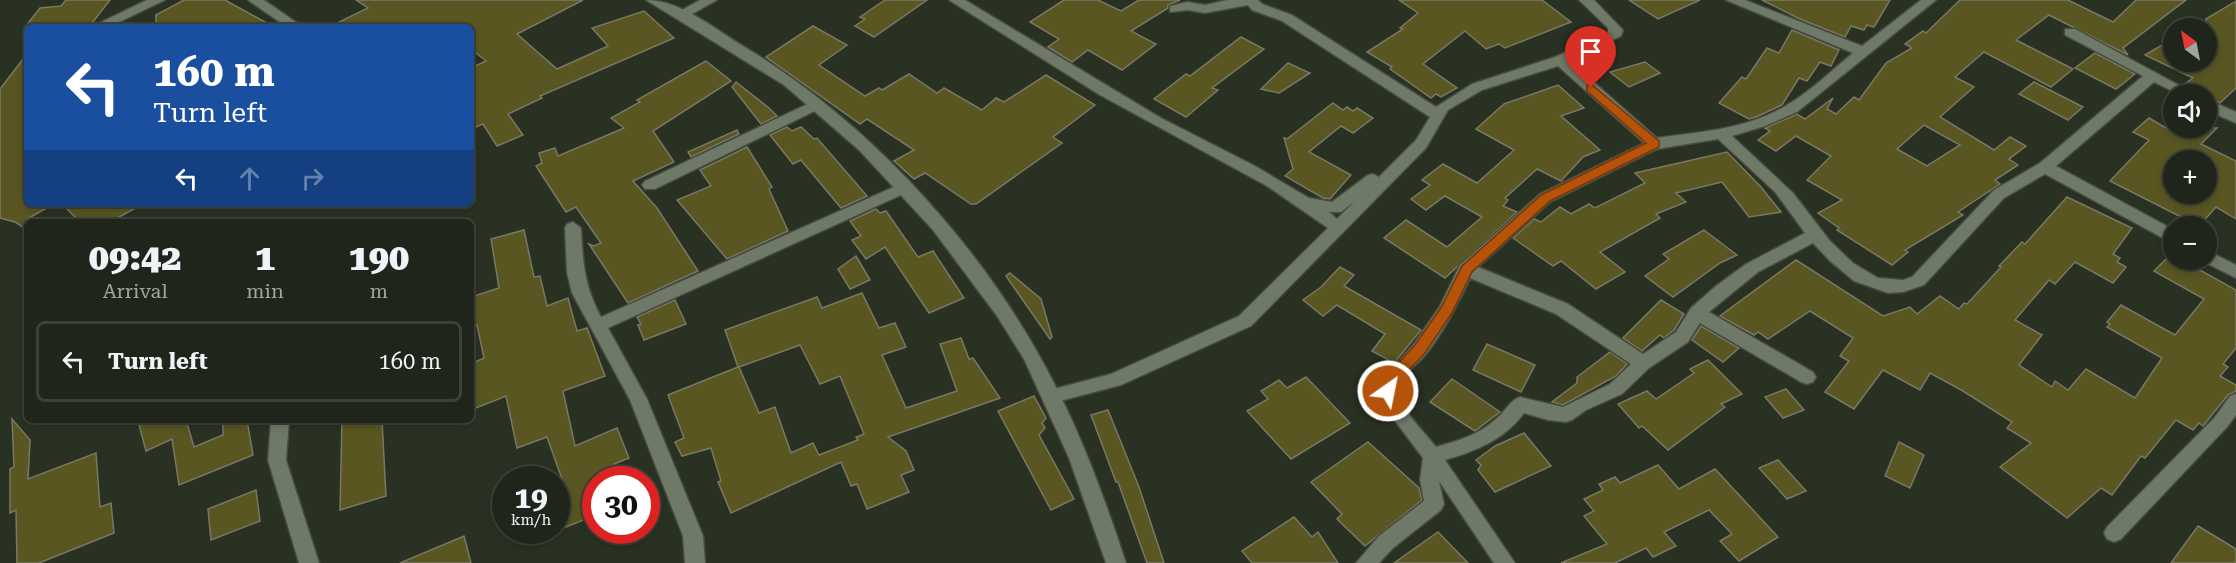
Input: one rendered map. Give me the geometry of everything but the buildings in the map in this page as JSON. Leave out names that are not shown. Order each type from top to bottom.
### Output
[{"type":"street","points":[[105,24],[158,0]]},
{"type":"street","points":[[255,0],[291,24]]},
{"type":"street","points":[[653,0],[789,82],[905,187],[973,271],[1014,330],[1052,396],[1116,563]]},
{"type":"street","points":[[680,15],[710,0]]},
{"type":"street","points":[[957,0],[1025,45],[1154,120],[1309,203],[1337,227]]},
{"type":"street","points":[[1175,9],[1188,6],[1205,9],[1245,0],[1253,2],[1257,7],[1287,18],[1438,115]]},
{"type":"street","points":[[1052,396],[1115,380],[1245,321],[1421,144],[1443,107],[1477,87],[1560,60],[1614,36],[1616,30],[1614,26],[1586,0]]},
{"type":"street","points":[[1733,0],[1863,52]]},
{"type":"street","points":[[1505,563],[1432,456],[1392,404],[1388,391],[1391,381],[1420,349],[1448,309],[1466,269],[1545,198],[1654,144],[1721,134],[1760,123],[1792,109],[1929,0]]},
{"type":"street","points":[[2070,32],[2166,84]]},
{"type":"street","points":[[1560,60],[1654,144]]},
{"type":"street","points":[[1721,134],[1789,198],[1815,235],[1861,279],[1884,286],[1905,287],[1918,281],[1999,194],[2045,167],[2151,77]]},
{"type":"street","points":[[650,185],[816,105]]},
{"type":"street","points":[[2217,109],[2236,118]]},
{"type":"street","points":[[1309,203],[1335,208],[1421,144]]},
{"type":"street","points":[[2045,167],[2163,232]]},
{"type":"street","points":[[597,326],[905,187]]},
{"type":"street","points":[[573,228],[575,273],[580,293],[638,399],[693,536],[695,563]]},
{"type":"street","points":[[1432,456],[1473,445],[1498,431],[1512,417],[1520,404],[1548,413],[1566,415],[1580,405],[1616,389],[1643,363],[1682,337],[1697,313],[1722,290],[1752,268],[1815,235]]},
{"type":"street","points":[[2217,262],[2236,272]]},
{"type":"street","points":[[1466,269],[1562,309],[1643,363]]},
{"type":"street","points":[[1697,313],[1728,333],[1775,355],[1807,377]]},
{"type":"street","points":[[2114,533],[2220,422],[2236,401]]},
{"type":"street","points":[[280,423],[277,460],[309,563]]},
{"type":"street","points":[[1366,563],[1386,542],[1434,504],[1429,480],[1432,456]]},
{"type":"route","points":[[1388,391],[1391,381],[1420,349],[1448,309],[1466,269],[1545,198],[1654,144],[1591,88]]}]
